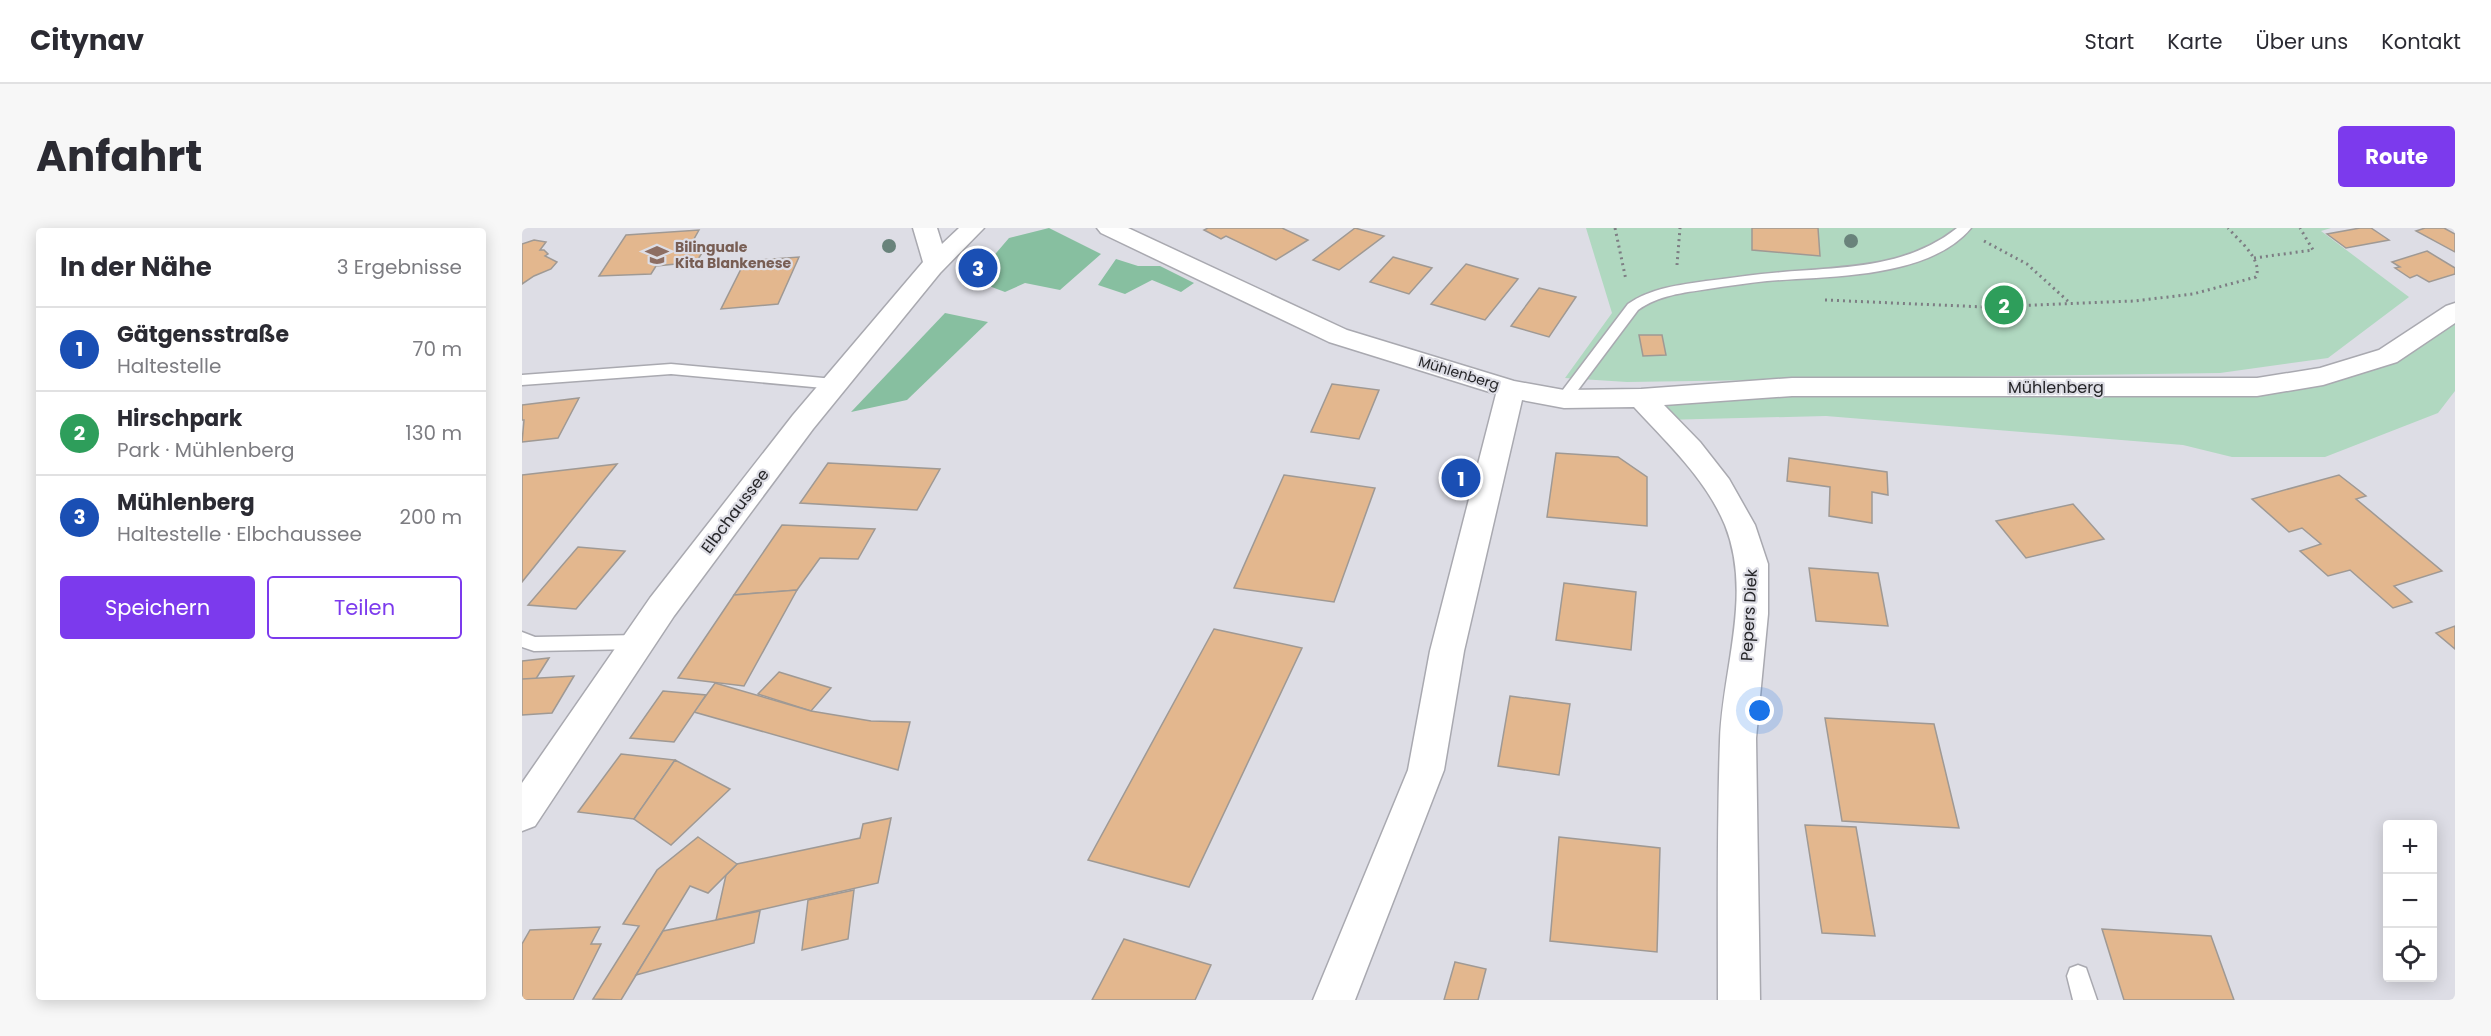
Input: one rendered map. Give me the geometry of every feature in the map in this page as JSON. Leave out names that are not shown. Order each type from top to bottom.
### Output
[{"type":"street","points":[[925,228],[936,264]]},
{"type":"street","name":"Elbchaussee","points":[[522,814],[662,607],[834,384],[936,264],[972,228]]},
{"type":"street","name":"Mühlenberg","points":[[1109,228],[1226,281],[1338,336],[1511,388]]},
{"type":"street","name":"Mühlenberg","points":[[1641,398],[1792,387],[2257,387],[2323,376],[2388,356],[2455,311]]},
{"type":"street","points":[[1334,1000],[1426,770],[1448,651],[1511,388],[1564,399],[1641,398]]},
{"type":"street","name":"Pepers Diek","points":[[1641,398],[1690,449],[1718,486],[1740,525],[1752,564],[1752,614],[1738,738],[1739,1000]]},
{"type":"lane","points":[[1564,399],[1633,307],[1649,298],[1676,290],[1775,276],[1859,269],[1912,258],[1936,249],[1964,229]]},
{"type":"lane","points":[[522,381],[671,369],[834,384]]},
{"type":"lane","points":[[522,639],[534,644],[638,642]]},
{"type":"lane","points":[[2078,975],[2085,1000]]},
{"type":"path","points":[[1615,228],[1620,250]]},
{"type":"path","points":[[1676,290],[1680,228]]},
{"type":"path","points":[[1775,276],[1800,292],[1830,301],[1985,307],[2134,301],[2232,285],[2256,277],[2258,265],[2254,258],[2228,228]]},
{"type":"path","points":[[2254,258],[2313,250],[2300,228]]},
{"type":"path","points":[[1964,229],[2027,264],[2070,304]]},
{"type":"green space","points":[[1049,228],[1101,254],[1060,290],[1025,283],[1005,292],[973,280],[1009,238]]},
{"type":"green space","points":[[1586,228],[2331,228],[2321,231],[2409,297],[2328,358],[2220,373],[1627,382],[1565,378],[1612,313]]},
{"type":"green space","points":[[1116,259],[1138,266],[1160,266],[1194,283],[1181,292],[1152,280],[1125,294],[1098,285]]},
{"type":"green space","points":[[2455,311],[2455,391],[2438,413],[2325,457],[2232,457],[2183,445],[1826,416],[1662,420],[1641,398],[2257,387],[2388,356]]},
{"type":"green space","points":[[945,313],[988,322],[907,400],[851,412]]},
{"type":"building","points":[[1208,228],[1282,228],[1308,240],[1276,260],[1226,236],[1221,239],[1204,230]]},
{"type":"building","points":[[1355,228],[1384,236],[1339,270],[1313,260]]},
{"type":"building","points":[[1752,228],[1818,228],[1820,256],[1752,250]]},
{"type":"building","points":[[2371,228],[2389,240],[2346,248],[2327,234]]},
{"type":"building","points":[[2425,228],[2444,228],[2455,234],[2455,252],[2416,231]]},
{"type":"building","name":"Bilinguale Kita Blankenese","points":[[699,230],[689,248],[706,247],[696,262],[656,266],[651,274],[599,276],[626,235]]},
{"type":"building","points":[[534,240],[546,242],[540,250],[544,250],[548,254],[545,256],[557,262],[551,269],[522,284],[522,244]]},
{"type":"building","points":[[2427,251],[2455,268],[2455,274],[2429,282],[2417,275],[2410,278],[2395,268],[2400,267],[2392,262]]},
{"type":"building","points":[[799,257],[778,304],[721,309],[745,261]]},
{"type":"building","points":[[1393,257],[1432,268],[1409,294],[1370,282]]},
{"type":"building","points":[[1466,264],[1518,279],[1485,320],[1431,304]]},
{"type":"building","points":[[1539,288],[1576,297],[1549,337],[1511,326]]},
{"type":"building","points":[[1639,335],[1662,335],[1666,355],[1643,356]]},
{"type":"building","points":[[1332,384],[1379,390],[1359,439],[1311,432]]},
{"type":"building","points":[[579,398],[558,438],[522,442],[524,420],[522,420],[522,405]]},
{"type":"building","points":[[1556,453],[1618,457],[1647,477],[1647,526],[1547,517]]},
{"type":"building","points":[[1789,458],[1887,472],[1888,495],[1872,492],[1872,523],[1829,516],[1830,487],[1787,481]]},
{"type":"building","points":[[828,463],[940,469],[917,510],[800,503]]},
{"type":"building","points":[[617,464],[522,582],[522,475]]},
{"type":"building","points":[[1284,475],[1375,488],[1334,602],[1234,588]]},
{"type":"building","points":[[2339,475],[2366,496],[2356,499],[2442,571],[2394,586],[2412,602],[2393,608],[2350,570],[2328,576],[2300,551],[2321,544],[2302,528],[2289,532],[2252,499]]},
{"type":"building","points":[[2073,504],[2104,539],[2026,558],[1996,521]]},
{"type":"building","points":[[782,525],[875,529],[858,559],[820,558],[797,590],[734,595]]},
{"type":"building","points":[[578,547],[625,551],[576,609],[528,605]]},
{"type":"building","points":[[1809,568],[1878,573],[1888,626],[1816,621]]},
{"type":"building","points":[[1564,583],[1636,592],[1631,650],[1556,640]]},
{"type":"building","points":[[797,590],[744,686],[678,678],[734,595]]},
{"type":"building","points":[[2455,626],[2455,649],[2436,633]]},
{"type":"building","points":[[1214,629],[1302,648],[1189,887],[1088,860]]},
{"type":"building","points":[[549,658],[522,701],[522,661]]},
{"type":"building","points":[[779,672],[831,688],[811,711],[758,694]]},
{"type":"building","points":[[574,676],[552,713],[522,715],[522,679]]},
{"type":"building","points":[[715,683],[811,711],[871,721],[910,722],[898,770],[694,712]]},
{"type":"building","points":[[663,691],[706,695],[674,742],[630,738]]},
{"type":"building","points":[[1510,696],[1570,704],[1559,775],[1498,766]]},
{"type":"building","points":[[1825,718],[1934,724],[1959,828],[1842,821]]},
{"type":"building","points":[[621,754],[675,760],[634,819],[578,812]]},
{"type":"building","points":[[675,760],[730,789],[671,845],[634,819]]},
{"type":"building","points":[[891,818],[878,883],[716,920],[726,875],[737,864],[860,838],[863,824]]},
{"type":"building","points":[[1805,825],[1856,827],[1875,936],[1822,933]]},
{"type":"building","points":[[698,837],[737,864],[708,893],[690,886],[621,1000],[593,999],[639,926],[623,924],[657,870]]},
{"type":"building","points":[[1559,837],[1660,848],[1657,952],[1550,941]]},
{"type":"building","points":[[854,890],[848,939],[802,950],[808,900]]},
{"type":"building","points":[[760,911],[754,943],[636,975],[663,931]]},
{"type":"building","points":[[600,927],[591,944],[601,944],[573,1000],[522,1000],[522,944],[530,930]]},
{"type":"building","points":[[2102,929],[2211,936],[2234,1000],[2124,1000]]},
{"type":"building","points":[[1124,939],[1211,965],[1195,1000],[1092,1000]]},
{"type":"building","points":[[1455,962],[1486,969],[1478,1000],[1444,1000]]},
{"type":"place","name":"Bilinguale Kita Blankenese","points":[[657,255]]},
{"type":"place","name":"Mühlenberg","points":[[978,268]]},
{"type":"place","name":"Hirschpark","points":[[2004,305]]},
{"type":"place","name":"Gätgensstraße","points":[[1461,478]]}]
